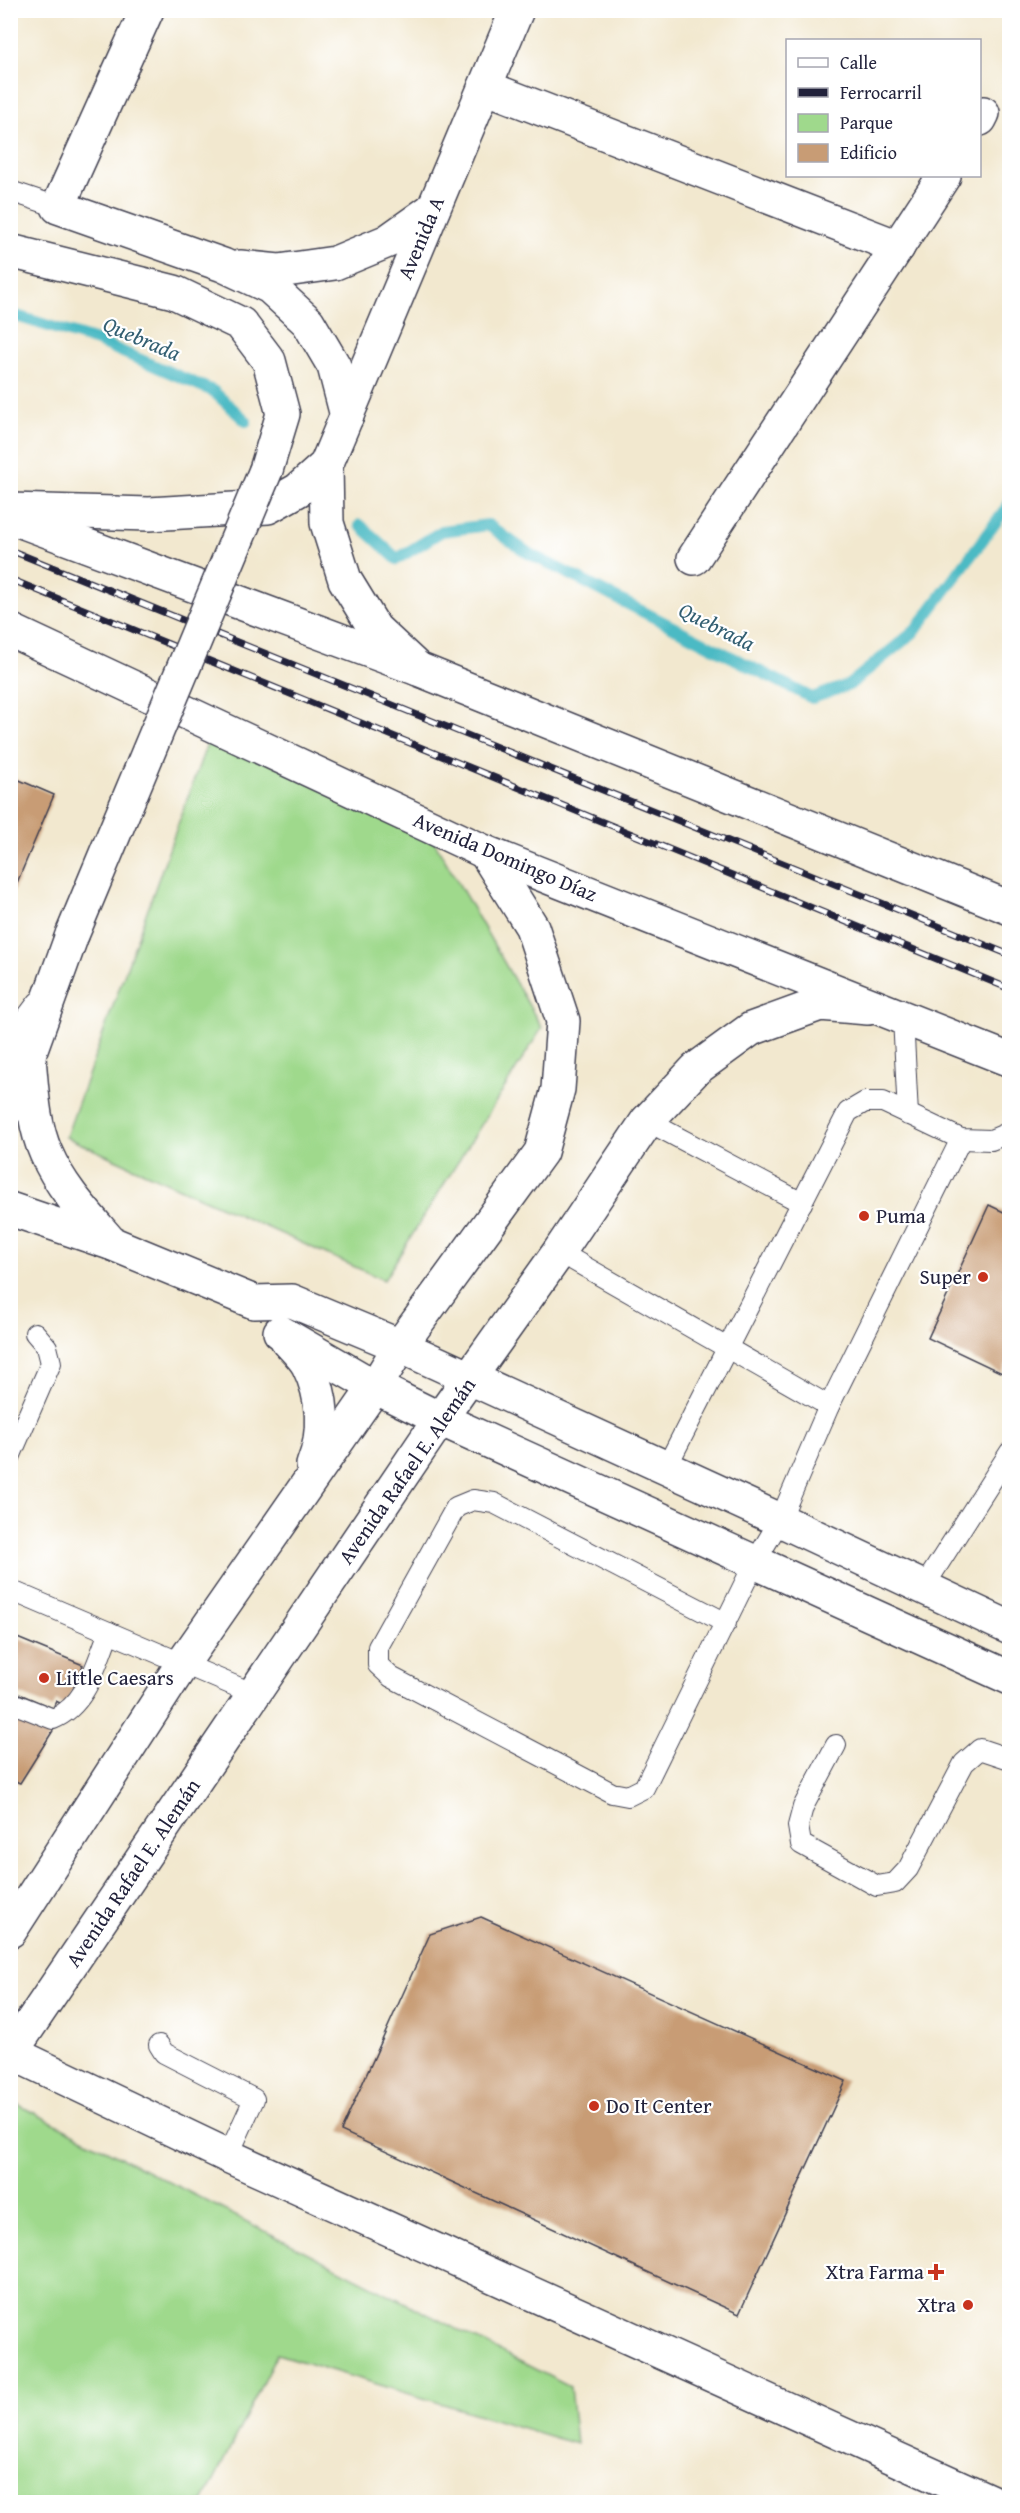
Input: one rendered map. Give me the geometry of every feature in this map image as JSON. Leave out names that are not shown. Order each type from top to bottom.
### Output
[{"type":"main road","points":[[147,10],[58,207],[223,265],[270,287],[308,322],[334,366],[347,416]]},
{"type":"main road","name":"Avenida A","points":[[418,669],[375,629],[345,580],[327,524],[326,465],[517,10]]},
{"type":"main road","points":[[485,87],[898,248]]},
{"type":"main road","points":[[694,558],[943,177]]},
{"type":"main road","points":[[223,265],[279,271],[335,262],[388,241],[433,209]]},
{"type":"main road","points":[[10,251],[174,292],[241,324],[268,361],[283,414],[266,470],[72,935],[58,976],[20,1048],[10,1107]]},
{"type":"main road","name":"Avenida A","points":[[10,510],[149,514],[268,507],[298,490],[326,465]]},
{"type":"main road","points":[[10,517],[418,669],[1008,907]]},
{"type":"main road","name":"Avenida Domingo Díaz","points":[[10,630],[485,852],[1010,1060]]},
{"type":"main road","points":[[10,1931],[183,1663],[375,1387],[400,1346],[541,1152],[558,1089],[563,1022],[532,927],[485,852]]},
{"type":"main road","name":"Avenida Rafael E. Alemán","points":[[11,2053],[440,1419],[559,1252],[647,1121],[696,1070],[751,1029],[820,1004],[895,1014]]},
{"type":"main road","points":[[20,1048],[46,1153],[67,1191],[113,1244]]},
{"type":"main road","points":[[10,1209],[113,1244],[254,1302],[292,1301],[400,1346],[472,1377],[1010,1629]]},
{"type":"main road","points":[[254,1302],[307,1364],[322,1403],[321,1446],[305,1485]]},
{"type":"main road","points":[[280,1332],[375,1387],[440,1419],[1010,1678]]},
{"type":"main road","points":[[11,2053],[228,2156],[992,2502]]},
{"type":"lane","points":[[10,191],[58,207]]},
{"type":"lane","points":[[895,1014],[908,1115]]},
{"type":"lane","points":[[666,1468],[848,1112],[866,1102],[882,1102],[961,1139],[991,1140],[1010,1132]]},
{"type":"lane","points":[[647,1121],[802,1203]]},
{"type":"lane","points":[[726,1623],[494,1503],[473,1500],[456,1507],[378,1647],[378,1665],[391,1677],[612,1793],[628,1796],[644,1788],[726,1623],[755,1562],[780,1520],[829,1406],[961,1139]]},
{"type":"lane","points":[[559,1252],[829,1406]]},
{"type":"lane","points":[[10,1456],[51,1363],[47,1347],[35,1334]]},
{"type":"lane","points":[[923,1588],[1010,1452]]},
{"type":"lane","points":[[10,1590],[254,1694]]},
{"type":"lane","points":[[10,1702],[53,1719],[67,1713],[80,1700],[110,1632]]},
{"type":"lane","points":[[836,1745],[803,1807],[798,1826],[801,1844],[877,1886],[895,1883],[908,1869],[964,1763],[981,1749],[1010,1759]]},
{"type":"lane","points":[[159,2045],[164,2053],[254,2099],[228,2156]]},
{"type":"green space","points":[[215,721],[434,841],[542,1028],[384,1280],[66,1137]]},
{"type":"green space","points":[[11,2101],[570,2387],[576,2444],[277,2354],[203,2502],[11,2502]]},
{"type":"building","points":[[10,776],[54,795],[11,897],[10,897]]},
{"type":"building","name":"Super","points":[[989,1205],[1010,1215],[1010,1357],[1002,1373],[928,1338]]},
{"type":"building","name":"Little Caesars","points":[[10,1635],[83,1665],[66,1706],[56,1701],[53,1708],[10,1690]]},
{"type":"building","points":[[10,1710],[54,1729],[20,1783],[10,1779]]},
{"type":"building","name":"Do It Center","points":[[481,1917],[846,2081],[739,2314],[341,2131],[430,1934]]},
{"type":"waterway","name":"Quebrada","points":[[10,314],[97,341],[213,391],[246,421]]},
{"type":"waterway","name":"Quebrada","points":[[360,525],[397,559],[442,531],[488,525],[528,553],[812,698],[849,685],[915,631],[1010,503]]},
{"type":"railway","points":[[10,550],[1010,955]]},
{"type":"railway","points":[[10,579],[1010,989]]},
{"type":"place","name":"Puma","points":[[864,1216]]},
{"type":"place","name":"Super","points":[[983,1277]]},
{"type":"place","name":"Little Caesars","points":[[44,1678]]},
{"type":"place","name":"Do It Center","points":[[594,2106]]},
{"type":"place","name":"Xtra Farma","points":[[936,2272]]},
{"type":"place","name":"Xtra","points":[[968,2305]]}]
